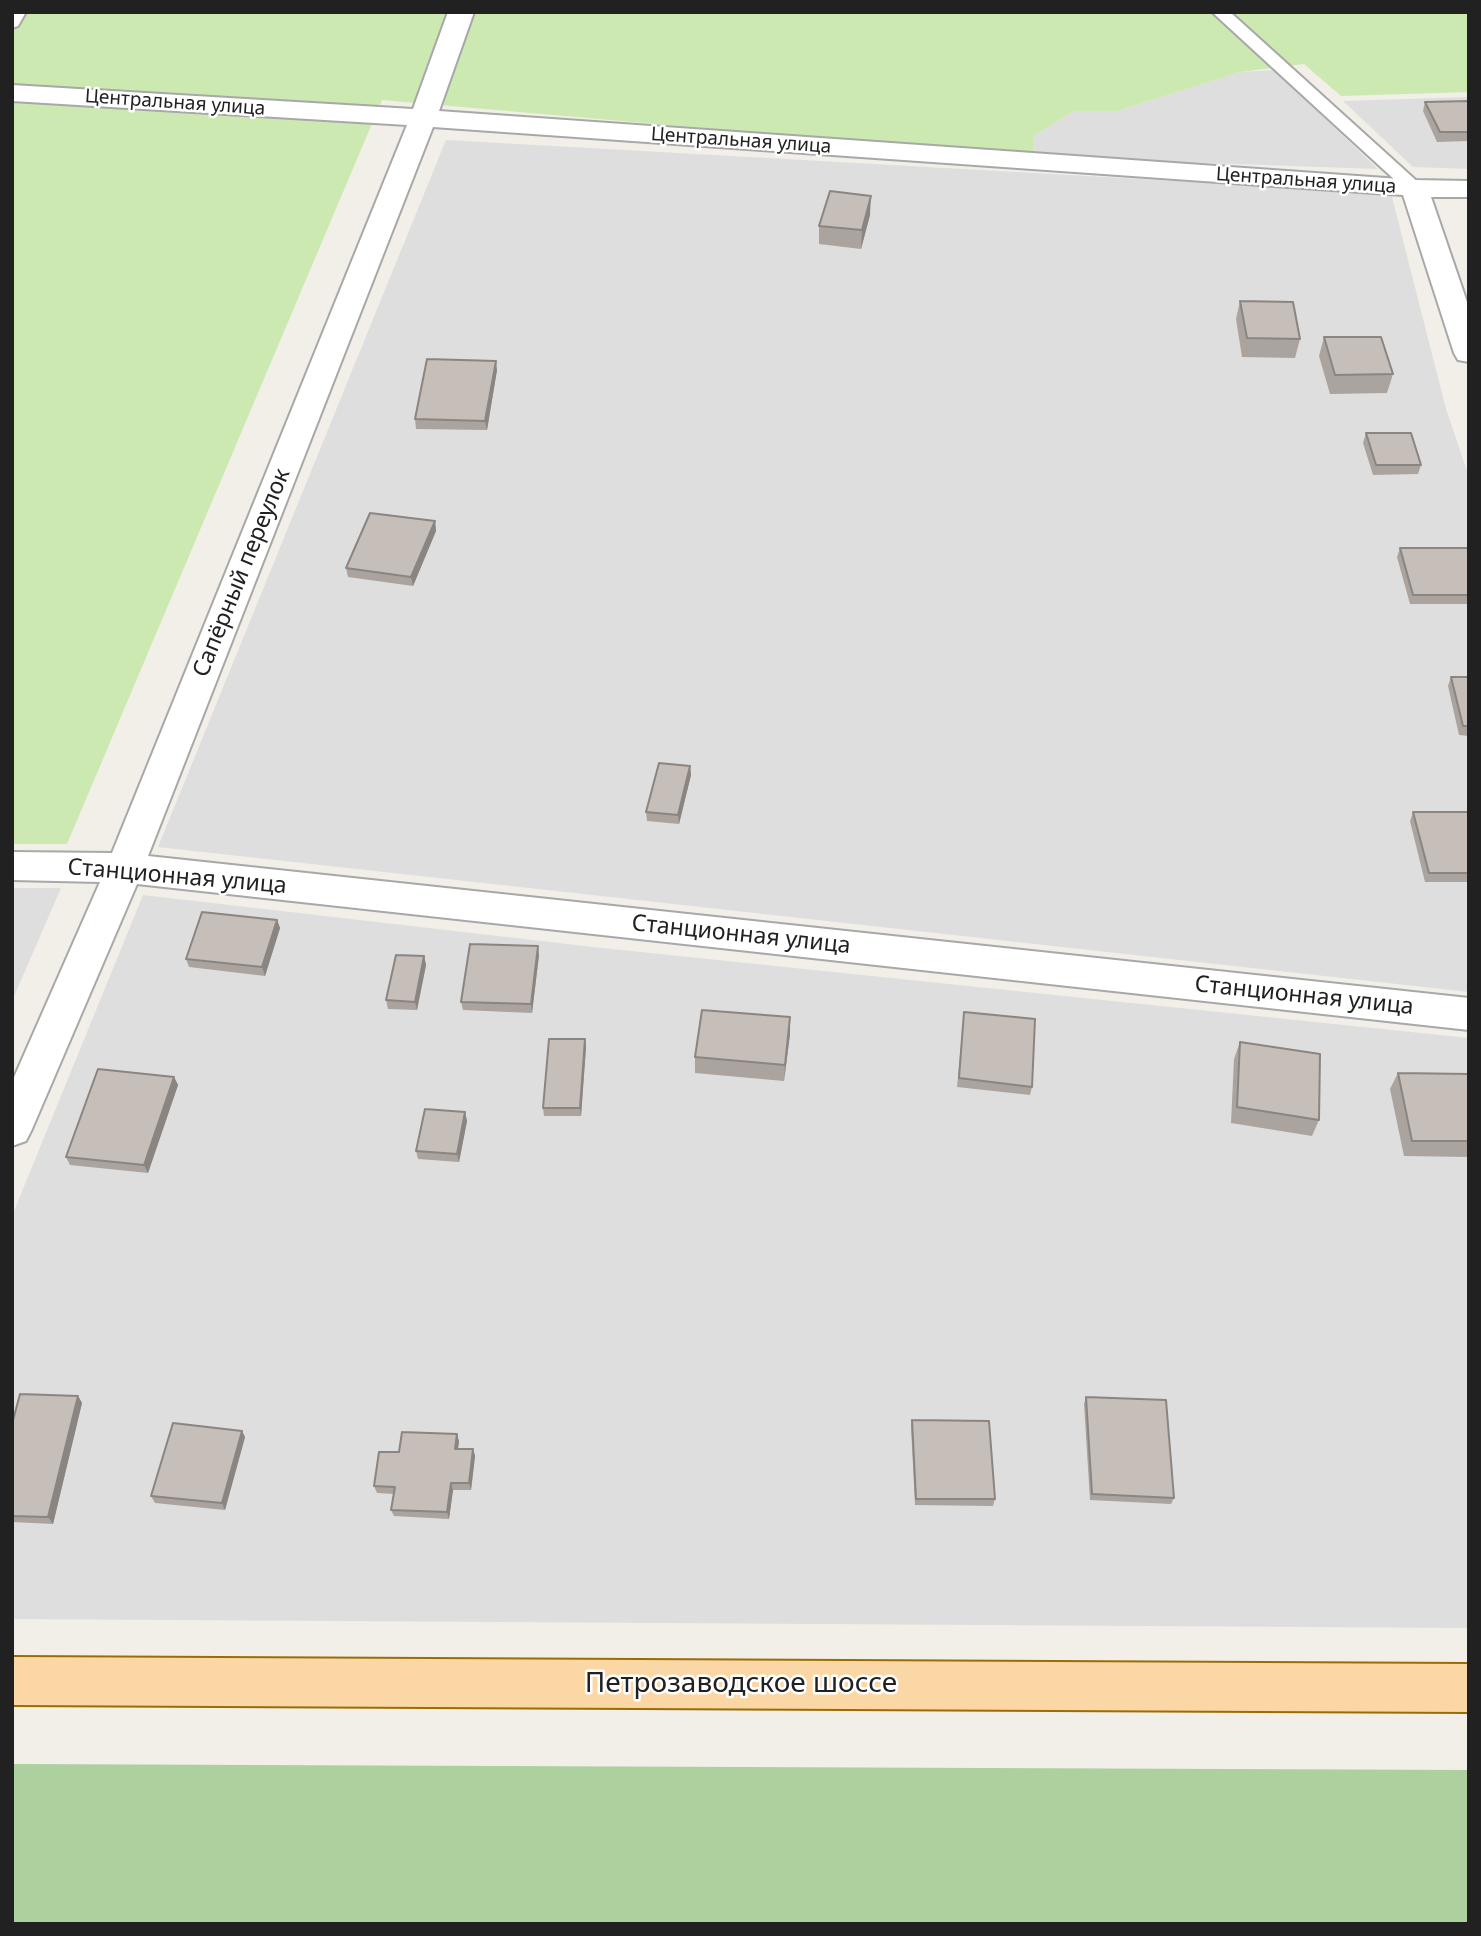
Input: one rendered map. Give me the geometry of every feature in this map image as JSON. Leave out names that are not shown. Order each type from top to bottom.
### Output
[{"type":"main road","name":"Петрозаводское шоссе","points":[[12,1681],[1469,1688]]},
{"type":"street","name":"Сапёрный переулок","points":[[12,1129],[125,868],[423,118],[461,12]]},
{"type":"street","name":"Центральная улица","points":[[12,93],[423,118],[1414,188],[1469,189]]},
{"type":"street","points":[[1414,188],[1469,353]]},
{"type":"street","name":"Станционная улица","points":[[12,866],[125,868],[1469,1014]]},
{"type":"lane","points":[[12,23],[18,12]]},
{"type":"lane","points":[[1220,12],[1414,188]]},
{"type":"shaded area","points":[[1274,70],[1378,169],[1033,157],[1033,136],[1074,111],[1117,111],[1240,72]]},
{"type":"shaded area","points":[[1469,97],[1469,169],[1413,167],[1343,101]]},
{"type":"shaded area","points":[[446,140],[1391,193],[1446,409],[1469,477],[1469,992],[158,847]]},
{"type":"shaded area","points":[[12,888],[61,888],[12,1001]]},
{"type":"shaded area","points":[[143,895],[602,948],[1469,1038],[1469,1628],[12,1619],[12,1216]]},
{"type":"green space","points":[[12,12],[1469,12],[1469,92],[1341,96],[1304,64],[1240,72],[1117,111],[1074,111],[1033,136],[1033,157],[382,100],[67,844],[12,844]]},
{"type":"green space","points":[[12,1764],[1469,1770],[1469,1924],[12,1924]]},
{"type":"building","points":[[1469,101],[1469,132],[1440,132],[1425,102]]},
{"type":"building","points":[[830,191],[871,196],[862,230],[819,226]]},
{"type":"building","points":[[1240,301],[1293,302],[1300,339],[1247,338]]},
{"type":"building","points":[[1324,337],[1381,337],[1393,374],[1335,375]]},
{"type":"building","points":[[427,359],[496,361],[485,421],[415,419]]},
{"type":"building","points":[[1366,433],[1411,433],[1421,465],[1376,465]]},
{"type":"building","points":[[370,513],[435,521],[411,577],[346,568]]},
{"type":"building","points":[[1400,548],[1469,548],[1469,595],[1413,595]]},
{"type":"building","points":[[1451,677],[1469,677],[1469,726],[1463,726]]},
{"type":"building","points":[[659,763],[690,766],[678,815],[646,812]]},
{"type":"building","points":[[1413,812],[1469,812],[1469,873],[1429,873]]},
{"type":"building","points":[[202,912],[277,920],[262,967],[186,959]]},
{"type":"building","points":[[470,944],[538,946],[531,1004],[461,1002]]},
{"type":"building","points":[[396,955],[424,956],[415,1002],[386,1000]]},
{"type":"building","points":[[702,1010],[790,1017],[785,1065],[695,1057]]},
{"type":"building","points":[[964,1012],[1035,1019],[1032,1087],[959,1078]]},
{"type":"building","points":[[549,1039],[585,1039],[580,1108],[543,1108]]},
{"type":"building","points":[[1240,1042],[1320,1054],[1319,1120],[1237,1107]]},
{"type":"building","points":[[98,1069],[174,1077],[144,1165],[66,1157]]},
{"type":"building","points":[[1398,1073],[1469,1074],[1469,1141],[1412,1141]]},
{"type":"building","points":[[425,1109],[465,1112],[457,1154],[416,1151]]},
{"type":"building","points":[[20,1394],[78,1396],[48,1517],[12,1516],[12,1424]]},
{"type":"building","points":[[1086,1397],[1166,1400],[1174,1498],[1092,1494]]},
{"type":"building","points":[[912,1420],[989,1421],[995,1499],[916,1499]]},
{"type":"building","points":[[173,1423],[242,1431],[222,1503],[151,1496]]},
{"type":"building","points":[[402,1432],[457,1434],[455,1449],[473,1449],[469,1483],[451,1483],[447,1512],[391,1510],[395,1487],[374,1486],[379,1452],[399,1452]]}]
